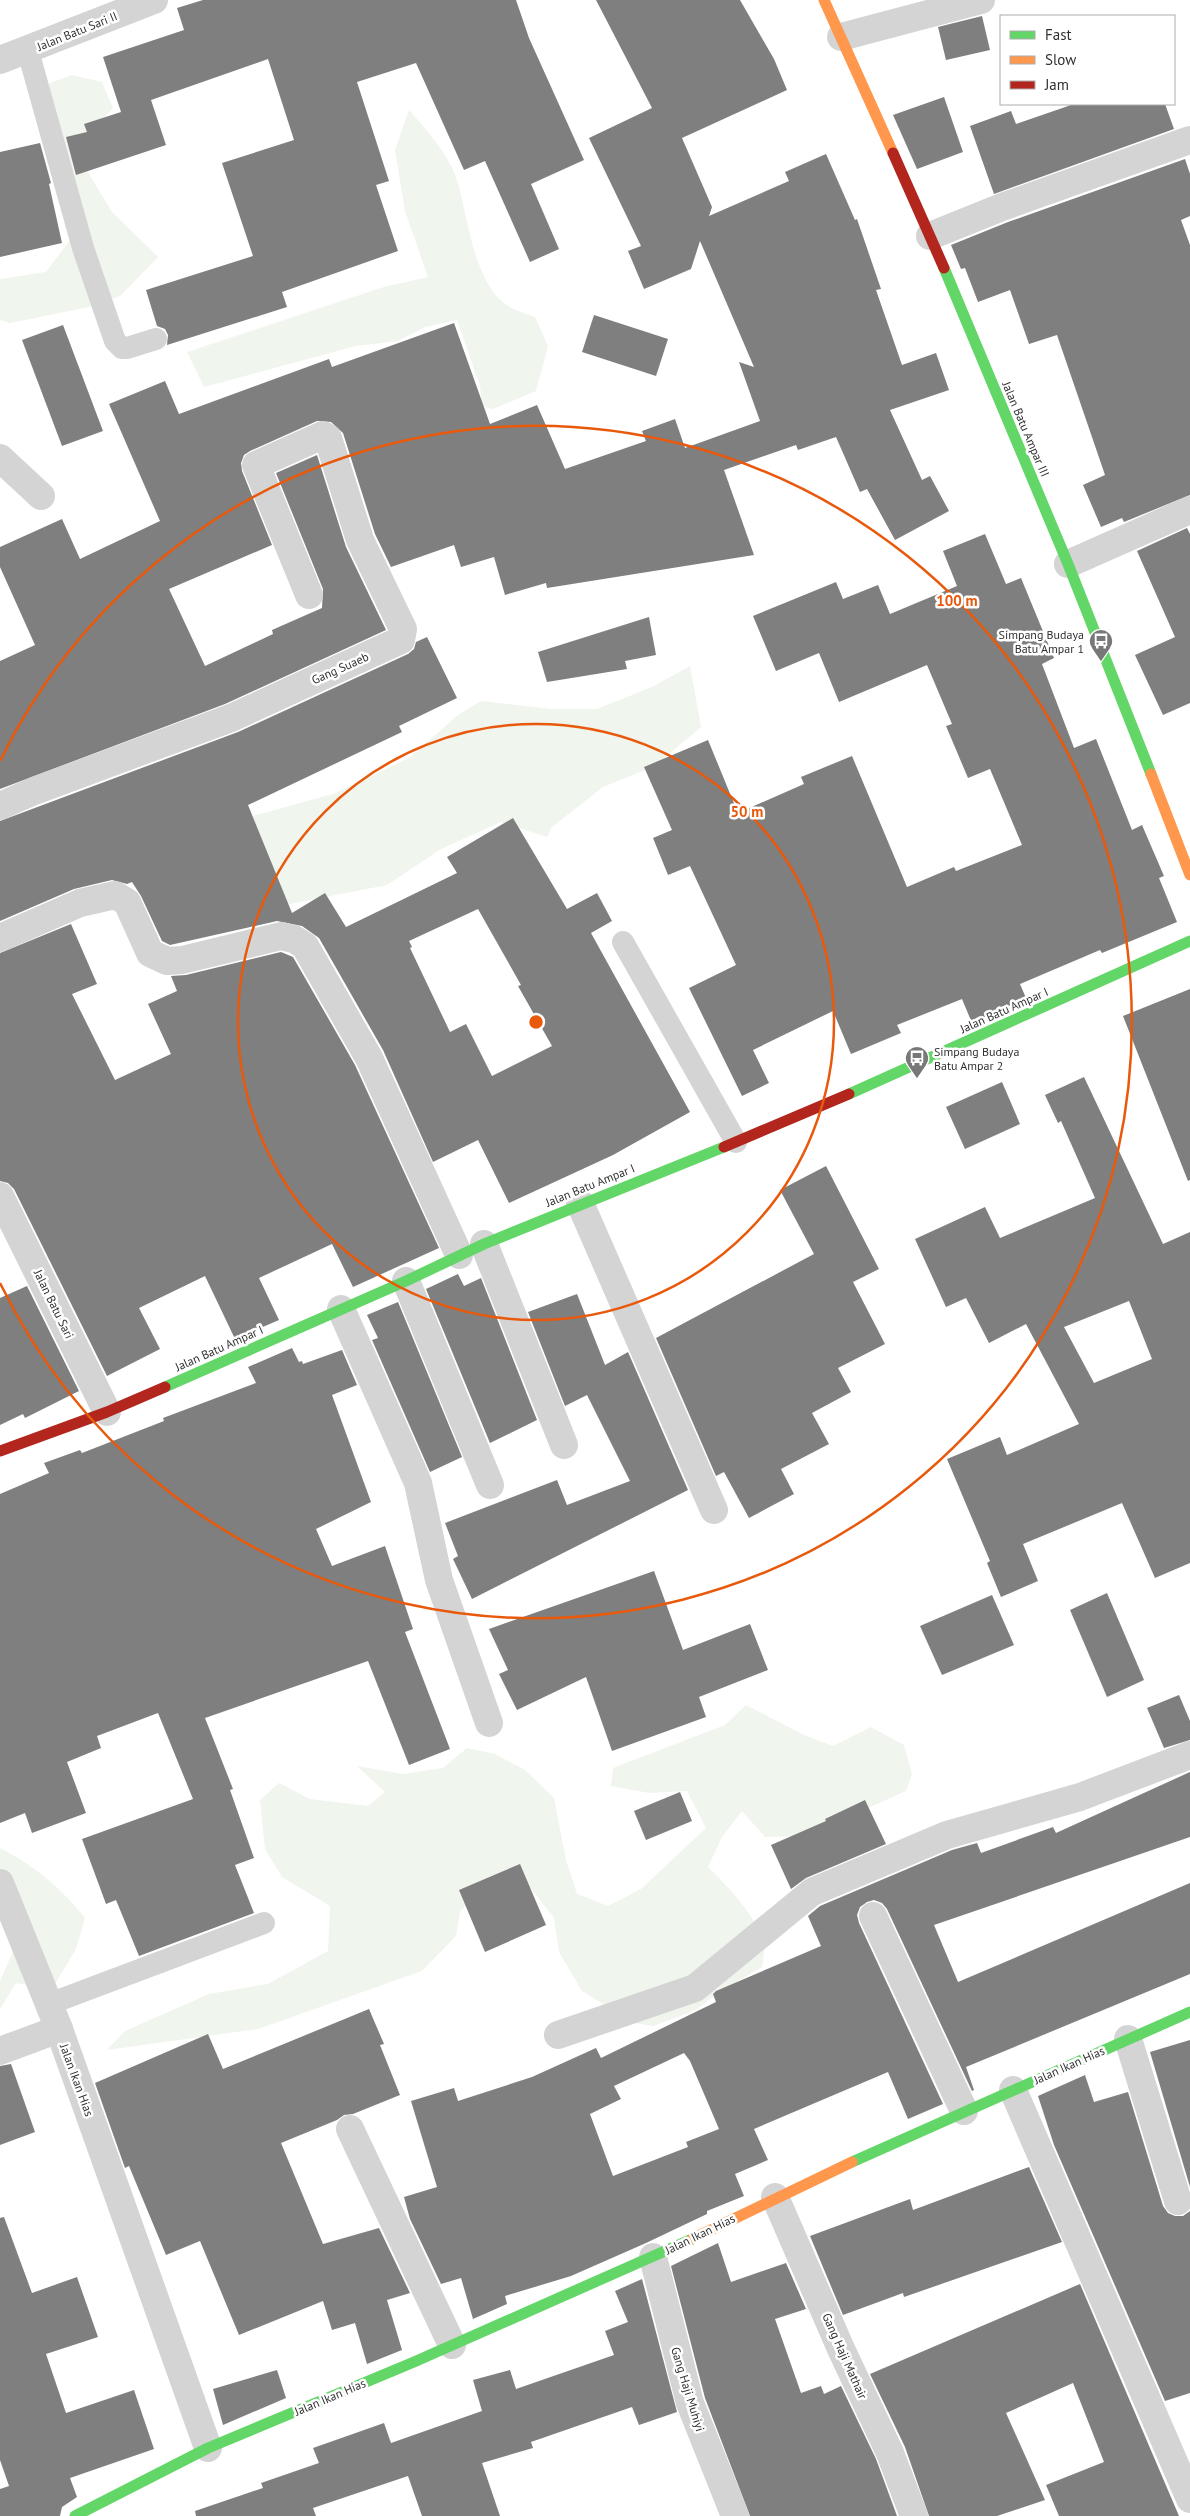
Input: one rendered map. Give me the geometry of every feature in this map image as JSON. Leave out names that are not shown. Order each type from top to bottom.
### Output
[{"type":"street","name":"Jalan Batu Sari II","points":[[0,60],[28,51],[154,0]]},
{"type":"street","name":"Jalan Batu Ampar III","points":[[824,0],[930,236],[1068,564],[1190,875]]},
{"type":"street","points":[[841,37],[981,0]]},
{"type":"street","points":[[930,236],[1012,204],[1190,140]]},
{"type":"street","name":"Gang Suaeb","points":[[0,806],[34,791],[231,718],[401,640],[403,629],[360,540],[326,436],[320,436],[258,463],[256,467],[309,595]]},
{"type":"street","points":[[0,458],[41,496]]},
{"type":"street","points":[[1068,564],[1190,510]]},
{"type":"street","points":[[0,938],[80,903],[115,895],[127,902],[150,953],[167,961],[182,960],[281,936],[294,939],[305,946],[369,1058],[472,1249],[564,1445]]},
{"type":"street","name":"Jalan Batu Ampar I","points":[[0,1451],[107,1412],[406,1281],[472,1249],[580,1203],[736,1142],[901,1072],[1190,941]]},
{"type":"street","name":"Jalan Batu Sari","points":[[0,1196],[107,1412]]},
{"type":"street","points":[[580,1203],[714,1510]]},
{"type":"street","points":[[406,1281],[490,1485]]},
{"type":"street","points":[[341,1309],[418,1483],[435,1568],[489,1723]]},
{"type":"street","points":[[558,2035],[695,1988],[812,1892],[947,1835],[1080,1797],[1190,1755]]},
{"type":"street","name":"Jalan Ikan Hias","points":[[0,1883],[59,2030],[208,2448]]},
{"type":"street","points":[[873,1916],[964,2111]]},
{"type":"street","name":"Jalan Ikan Hias","points":[[75,2516],[208,2448],[452,2345],[653,2257],[776,2197],[964,2111],[1190,2012]]},
{"type":"street","points":[[0,2052],[59,2030]]},
{"type":"street","points":[[1128,2039],[1178,2201]]},
{"type":"street","points":[[1013,2090],[1190,2500]]},
{"type":"street","points":[[350,2129],[452,2345]]},
{"type":"street","name":"Gang Haji Mathair","points":[[776,2197],[841,2349],[890,2453],[914,2516]]},
{"type":"street","name":"Gang Haji Muhiyi","points":[[653,2257],[690,2403],[719,2480],[735,2516]]},
{"type":"lane","points":[[28,51],[83,248],[115,341],[122,348],[127,348],[156,339]]},
{"type":"lane","points":[[623,942],[736,1142]]},
{"type":"lane","points":[[49,2004],[264,1923]]},
{"type":"shaded area","points":[[72,75],[102,82],[113,108],[77,147],[89,174],[112,212],[158,257],[120,296],[89,307],[10,323],[0,320],[0,279],[46,272],[73,236],[42,86]]},
{"type":"shaded area","points":[[409,110],[436,143],[453,170],[473,246],[485,279],[504,303],[535,317],[548,346],[536,391],[493,409],[482,406],[480,386],[457,320],[425,327],[398,341],[356,346],[204,387],[187,352],[384,287],[428,277],[405,211],[395,150]]},
{"type":"shaded area","points":[[690,666],[701,727],[655,766],[603,787],[552,827],[547,837],[501,822],[441,849],[387,885],[244,913],[214,827],[336,793],[409,758],[458,715],[481,701],[551,709],[597,709],[652,687]]},
{"type":"shaded area","points":[[746,1705],[804,1735],[833,1746],[871,1727],[904,1745],[912,1774],[906,1791],[805,1836],[765,1837],[742,1811],[722,1837],[708,1867],[740,1902],[755,1923],[764,1944],[762,1967],[721,1991],[694,2011],[653,2026],[634,2023],[582,1991],[559,1952],[554,1918],[522,1877],[487,1887],[460,1911],[456,1936],[422,1971],[258,2029],[107,2050],[125,2031],[209,1994],[268,1984],[328,1951],[330,1906],[282,1877],[265,1849],[260,1800],[279,1783],[310,1799],[368,1806],[385,1792],[357,1766],[403,1774],[443,1768],[467,1748],[495,1754],[525,1770],[554,1798],[566,1860],[577,1894],[608,1906],[641,1889],[706,1828],[687,1791],[649,1793],[611,1786],[613,1768],[725,1725]]},
{"type":"shaded area","points":[[0,1848],[47,1878],[85,1918],[76,1949],[52,1989],[16,1983],[0,2009],[0,1981],[17,1943],[0,1902]]},
{"type":"building","points":[[203,0],[516,0],[529,38],[584,160],[531,184],[559,249],[530,262],[485,161],[464,170],[416,63],[357,82],[389,181],[376,185],[398,251],[282,292],[287,307],[167,345],[168,335],[165,329],[157,326],[146,290],[253,256],[222,163],[294,140],[268,59],[151,100],[166,145],[76,175],[66,137],[87,132],[84,124],[121,112],[103,57],[184,30],[177,8]]},
{"type":"building","points":[[596,0],[740,0],[774,59],[787,90],[682,138],[712,207],[709,216],[789,181],[785,172],[826,154],[855,220],[857,219],[881,289],[876,290],[902,365],[936,353],[949,390],[890,410],[922,480],[930,476],[949,511],[895,540],[867,489],[860,492],[836,437],[798,450],[796,445],[724,470],[754,555],[547,588],[546,583],[505,595],[494,557],[461,567],[454,545],[391,567],[375,534],[343,433],[331,422],[317,421],[250,451],[244,455],[241,463],[242,471],[272,545],[169,589],[205,666],[273,634],[272,630],[322,608],[323,589],[276,473],[317,455],[346,547],[386,630],[225,704],[0,789],[0,661],[35,645],[0,567],[0,547],[62,519],[80,559],[160,521],[109,404],[165,381],[179,414],[329,359],[332,367],[454,323],[490,424],[537,405],[565,469],[646,441],[642,431],[675,419],[685,448],[760,421],[739,362],[754,367],[700,241],[691,269],[644,289],[628,251],[641,246],[589,138],[652,108]]},
{"type":"building","points":[[982,16],[990,50],[946,60],[938,27]]},
{"type":"building","points":[[944,97],[963,152],[917,169],[893,115]]},
{"type":"building","points":[[1071,105],[1165,105],[1174,129],[994,194],[970,126],[1011,111],[1016,124]]},
{"type":"building","points":[[40,143],[51,183],[49,184],[62,243],[0,257],[0,152]]},
{"type":"building","points":[[1185,159],[1190,174],[1190,216],[1181,220],[1190,245],[1190,495],[1124,522],[1122,518],[1101,527],[1083,485],[1105,475],[1057,335],[1029,344],[1010,290],[978,302],[965,268],[961,269],[951,245],[1008,222]]},
{"type":"building","points":[[594,315],[668,339],[656,376],[582,352]]},
{"type":"building","points":[[63,325],[103,431],[62,446],[22,340]]},
{"type":"building","points":[[1187,528],[1190,534],[1190,703],[1163,715],[1135,655],[1175,637],[1137,551]]},
{"type":"building","points":[[985,534],[1006,584],[1021,578],[1054,658],[1042,664],[1074,748],[1096,739],[1132,830],[1142,825],[1164,876],[1159,878],[1177,922],[1102,953],[1100,950],[1020,984],[1026,998],[972,1023],[962,999],[897,1025],[901,1033],[851,1054],[833,1011],[753,1050],[769,1083],[742,1096],[689,988],[736,965],[690,866],[668,875],[653,838],[672,830],[644,767],[708,740],[738,813],[804,784],[801,777],[852,756],[907,887],[954,867],[956,871],[1022,845],[990,769],[968,778],[946,726],[952,724],[927,665],[839,702],[819,653],[776,671],[753,616],[836,582],[843,599],[878,585],[890,614],[957,586],[943,551]]},
{"type":"building","points":[[649,617],[656,655],[625,661],[627,669],[547,682],[538,652]]},
{"type":"building","points":[[427,637],[457,698],[399,726],[402,732],[248,805],[292,913],[325,893],[346,927],[457,873],[447,857],[513,818],[567,909],[597,893],[612,921],[591,933],[690,1112],[613,1155],[509,1203],[478,1140],[433,1162],[383,1050],[319,938],[302,926],[277,921],[170,945],[162,941],[141,896],[132,882],[127,884],[112,880],[74,889],[0,921],[0,821],[238,732],[408,654],[414,649],[416,642]],"holes":[[[478,909],[521,985],[518,986],[552,1046],[492,1076],[466,1024],[450,1032],[410,948],[412,947],[409,941]]]},
{"type":"building","points":[[71,924],[97,984],[72,994],[115,1080],[171,1054],[148,1004],[177,991],[171,976],[186,975],[281,952],[293,957],[355,1065],[439,1248],[353,1287],[332,1244],[259,1278],[279,1320],[235,1339],[205,1276],[139,1308],[160,1349],[107,1376],[14,1189],[8,1183],[0,1181],[0,953]]},
{"type":"building","points":[[1190,989],[1190,1180],[1188,1181],[1123,1016]]},
{"type":"building","points":[[1084,1077],[1163,1244],[1190,1232],[1190,1563],[1155,1578],[1122,1503],[1023,1544],[1038,1581],[1001,1597],[987,1563],[990,1561],[947,1459],[1000,1437],[1007,1455],[1079,1424],[1026,1324],[989,1343],[966,1298],[946,1307],[915,1239],[985,1207],[1000,1238],[1095,1198],[1061,1121],[1058,1123],[1045,1095]],"holes":[[[1129,1301],[1152,1359],[1094,1383],[1064,1327]]]},
{"type":"building","points":[[1002,1082],[1020,1124],[965,1149],[946,1107]]},
{"type":"building","points":[[826,1166],[879,1269],[853,1282],[885,1344],[838,1368],[851,1392],[812,1413],[829,1444],[781,1469],[794,1494],[749,1518],[724,1472],[716,1476],[656,1338],[814,1254],[780,1190]]},
{"type":"building","points":[[458,1274],[464,1286],[481,1278],[537,1420],[490,1443],[426,1289]]},
{"type":"building","points":[[27,1286],[79,1391],[25,1418],[23,1414],[0,1425],[0,1298]]},
{"type":"building","points":[[577,1294],[605,1365],[628,1352],[688,1490],[472,1599],[453,1559],[458,1556],[445,1523],[557,1480],[567,1505],[630,1481],[587,1395],[565,1406],[528,1312]]},
{"type":"building","points":[[398,1302],[462,1457],[430,1472],[372,1340],[378,1338],[367,1315]]},
{"type":"building","points":[[292,1348],[299,1362],[302,1361],[303,1364],[342,1350],[357,1385],[332,1395],[371,1502],[316,1529],[332,1566],[385,1546],[413,1629],[405,1632],[450,1749],[409,1765],[368,1661],[205,1718],[233,1789],[230,1790],[254,1858],[235,1865],[254,1913],[139,1956],[116,1900],[106,1904],[82,1839],[193,1799],[158,1713],[97,1736],[101,1748],[67,1762],[86,1813],[32,1833],[25,1813],[0,1823],[0,1494],[49,1473],[44,1463],[80,1450],[82,1453],[164,1421],[163,1418],[256,1383],[248,1367]]},
{"type":"building","points":[[654,1571],[683,1650],[750,1624],[768,1670],[699,1697],[706,1717],[612,1751],[586,1677],[517,1710],[499,1674],[508,1670],[489,1629]]},
{"type":"building","points":[[1107,1593],[1144,1680],[1107,1697],[1070,1610]]},
{"type":"building","points":[[992,1595],[1014,1645],[942,1675],[920,1626]]},
{"type":"building","points":[[1179,1695],[1190,1721],[1190,1740],[1164,1748],[1147,1708]]},
{"type":"building","points":[[1190,1772],[1190,1837],[934,1925],[958,1982],[1190,1883],[1190,1974],[966,2067],[974,2090],[972,2091],[887,1909],[882,1903],[874,1900],[867,1902],[860,1907],[857,1915],[859,1923],[943,2104],[908,2119],[888,2072],[754,2129],[768,2160],[735,2174],[744,2196],[707,2211],[707,2214],[646,2243],[571,2276],[505,2296],[507,2304],[473,2319],[461,2278],[441,2284],[410,2219],[404,2197],[437,2187],[411,2101],[454,2088],[458,2101],[532,2077],[596,2048],[601,2058],[716,2002],[713,1994],[716,1991],[821,1946],[808,1916],[820,1906],[952,1850],[977,1843],[981,1853],[1053,1827],[1056,1833]],"holes":[[[684,2053],[690,2061],[719,2129],[686,2142],[688,2147],[613,2176],[590,2114],[621,2099],[614,2086]]]},
{"type":"building","points":[[680,1792],[692,1821],[646,1840],[634,1811]]},
{"type":"building","points":[[865,1800],[886,1844],[806,1878],[791,1889],[771,1845],[826,1821],[825,1819]]},
{"type":"building","points":[[520,1864],[546,1925],[485,1952],[459,1890]]},
{"type":"building","points":[[369,2009],[384,2044],[380,2045],[400,2095],[353,2114],[344,2115],[337,2120],[281,2143],[323,2244],[379,2228],[410,2293],[387,2300],[402,2350],[367,2364],[355,2323],[332,2330],[323,2301],[239,2335],[200,2241],[166,2255],[129,2166],[125,2168],[95,2083],[208,2034],[223,2069]]},
{"type":"building","points":[[1190,2040],[1190,2187],[1150,2052]]},
{"type":"building","points":[[11,2064],[35,2132],[0,2145],[0,2066]]},
{"type":"building","points":[[1085,2075],[1094,2102],[1128,2092],[1163,2206],[1168,2213],[1175,2216],[1183,2216],[1190,2211],[1190,2393],[1165,2401],[1054,2145],[1038,2096]]},
{"type":"building","points":[[1029,2167],[1062,2242],[904,2297],[903,2293],[843,2315],[810,2236],[910,2199],[913,2210]]},
{"type":"building","points":[[4,2217],[32,2293],[77,2277],[98,2337],[46,2354],[66,2413],[134,2390],[154,2449],[70,2478],[77,2497],[62,2507],[60,2516],[0,2516],[0,2489],[9,2486],[0,2460],[0,2218]]},
{"type":"building","points":[[718,2243],[731,2282],[786,2263],[806,2309],[775,2319],[801,2393],[821,2386],[824,2394],[841,2386],[876,2459],[897,2516],[750,2516],[705,2398],[671,2266]]},
{"type":"building","points":[[642,2279],[677,2412],[639,2425],[632,2407],[531,2442],[533,2448],[482,2463],[500,2516],[422,2516],[408,2476],[313,2508],[316,2516],[196,2516],[195,2511],[263,2488],[261,2483],[319,2463],[313,2448],[384,2423],[391,2443],[482,2411],[473,2380],[510,2370],[516,2389],[614,2355],[605,2331],[628,2322],[615,2291]]},
{"type":"building","points":[[1080,2284],[1179,2516],[1059,2516],[1046,2485],[1104,2462],[1073,2383],[1006,2413],[1045,2500],[997,2516],[929,2516],[905,2447],[870,2374]]},
{"type":"building","points":[[277,2370],[286,2398],[223,2425],[213,2389]]},
{"type":"traffic: fast","points":[[944,268],[1068,564],[1151,774]]},
{"type":"traffic: fast","points":[[849,1094],[1190,941]]},
{"type":"traffic: fast","points":[[165,1387],[406,1281],[484,1244],[724,1147]]},
{"type":"traffic: fast","points":[[852,2162],[1190,2012]]},
{"type":"traffic: fast","points":[[75,2516],[208,2448],[414,2362],[692,2239]]},
{"type":"traffic: slow","points":[[824,0],[893,153]]},
{"type":"traffic: slow","points":[[1151,774],[1190,875]]},
{"type":"traffic: slow","points":[[692,2239],[852,2162]]},
{"type":"traffic: jam","points":[[893,153],[944,268]]},
{"type":"traffic: jam","points":[[724,1147],[849,1094]]},
{"type":"traffic: jam","points":[[0,1451],[107,1412],[165,1387]]},
{"type":"place","name":"Simpang Budaya Batu Ampar 1","points":[[1101,662]]},
{"type":"place","name":"Simpang Budaya Batu Ampar 2","points":[[917,1079]]}]
